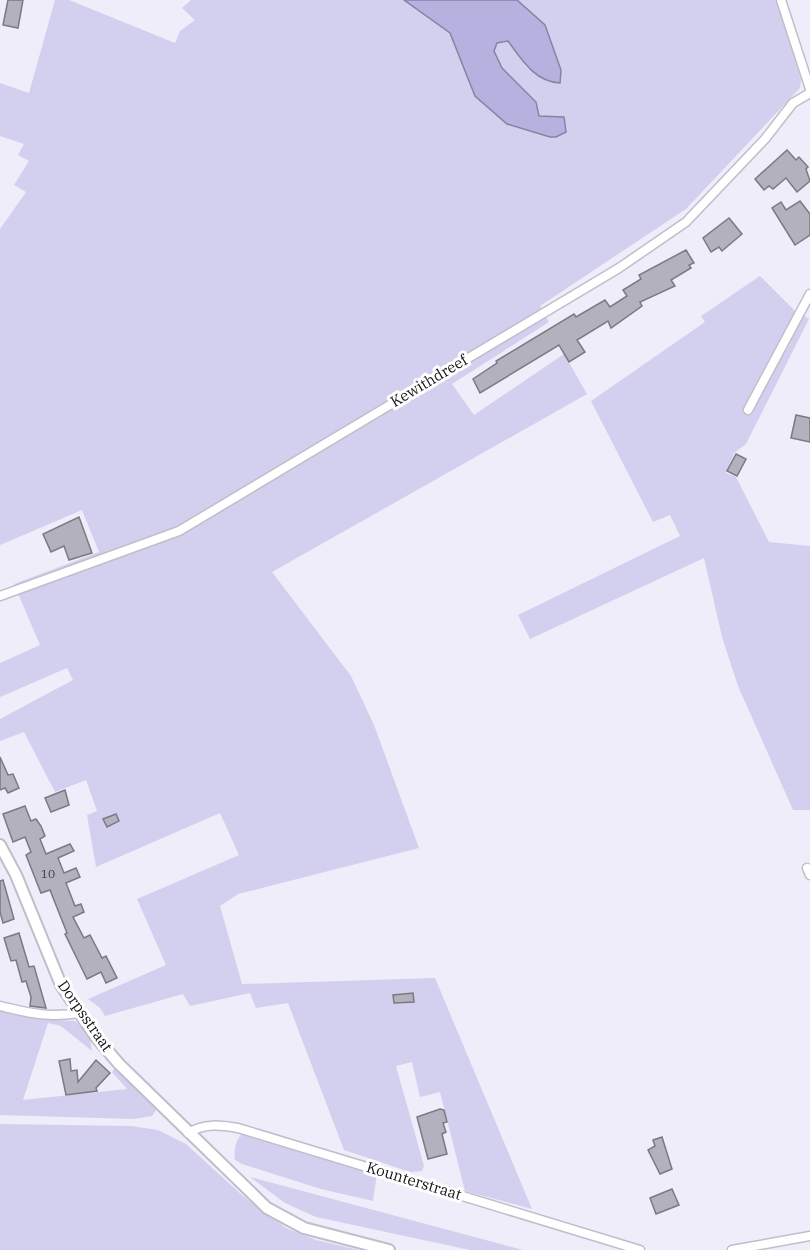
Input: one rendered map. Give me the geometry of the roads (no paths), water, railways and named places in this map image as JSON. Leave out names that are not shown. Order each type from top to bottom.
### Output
[{"type":"street","points":[[781,0],[810,91]]},
{"type":"street","name":"Kewithdreef","points":[[0,596],[179,531],[619,268],[686,222],[765,139],[793,103],[810,91]]},
{"type":"street","points":[[748,410],[810,294]]},
{"type":"street","name":"Dorpsstraat","points":[[0,845],[16,875],[61,985],[79,1013],[119,1064],[253,1196],[284,1218],[332,1237],[389,1250]]},
{"type":"street","points":[[0,1006],[39,1016],[54,1017],[79,1013]]},
{"type":"street","name":"Kounterstraat","points":[[188,1133],[198,1127],[215,1124],[238,1128],[640,1250]]},
{"type":"street","points":[[732,1250],[810,1236]]}]
